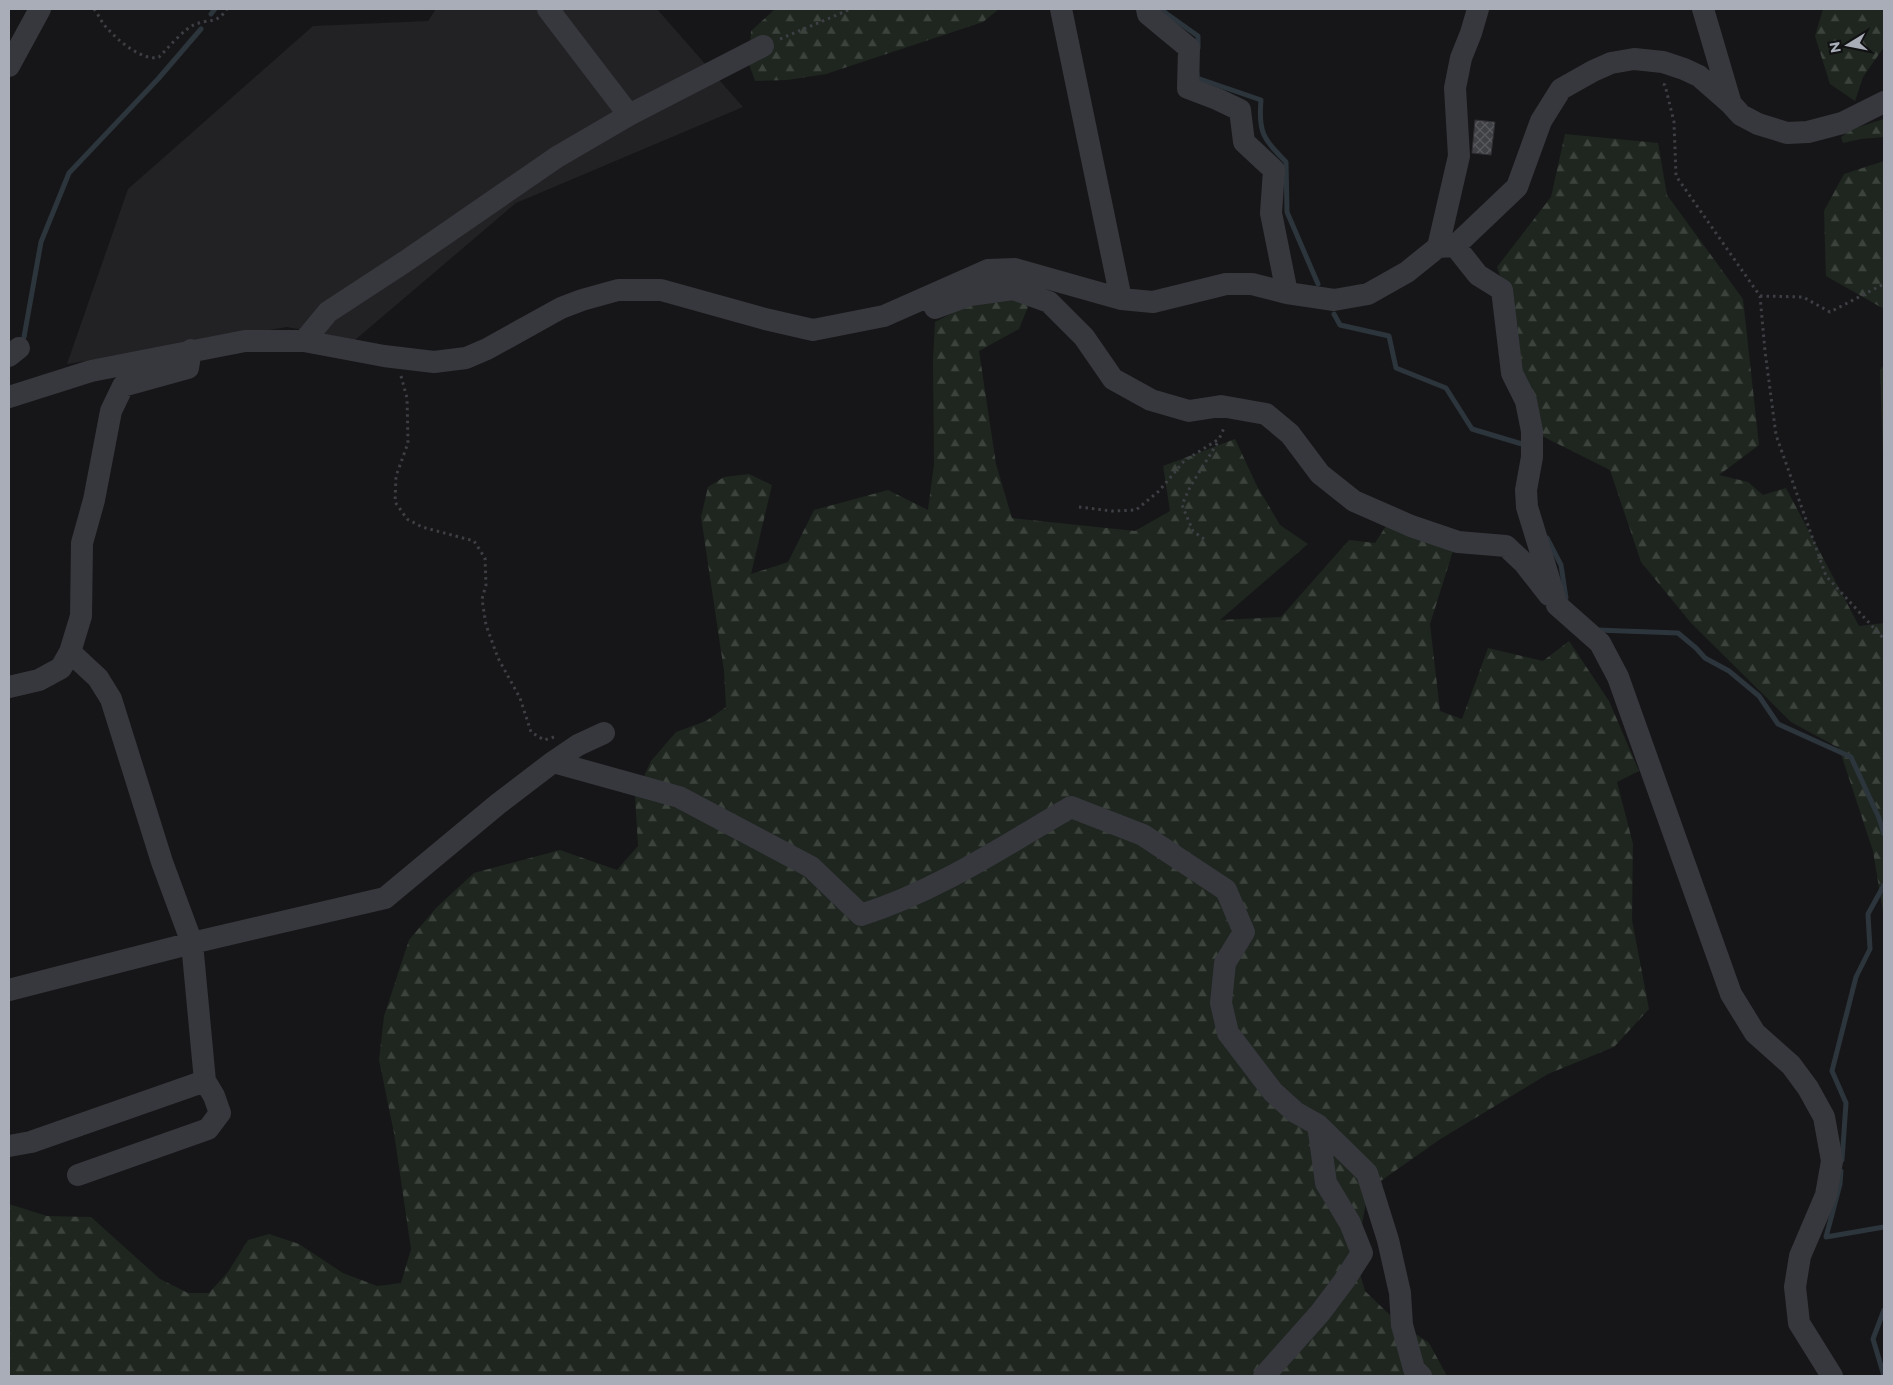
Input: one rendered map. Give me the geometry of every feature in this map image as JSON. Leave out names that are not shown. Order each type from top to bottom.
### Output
[{"type":"street","points":[[9,66],[40,9]]},
{"type":"street","points":[[548,9],[629,115]]},
{"type":"street","points":[[1061,9],[1121,299]]},
{"type":"street","points":[[1147,9],[1148,14],[1189,48],[1188,88],[1240,110],[1244,142],[1274,170],[1271,213],[1288,293]]},
{"type":"street","points":[[1447,246],[1459,156],[1455,88],[1461,58],[1478,9]]},
{"type":"street","points":[[1703,9],[1731,104]]},
{"type":"street","points":[[304,341],[328,312],[557,157],[629,115],[764,46]]},
{"type":"street","points":[[9,397],[90,371],[244,341],[304,341],[434,362],[466,358],[488,350],[561,308],[618,290],[661,290],[765,319],[814,330],[884,316],[988,270],[1015,268],[1121,299],[1153,302],[1226,284],[1252,284],[1288,293],[1334,300],[1368,294],[1447,246],[1516,186],[1541,121],[1561,89],[1611,63],[1634,59],[1662,62],[1699,76],[1741,115],[1758,124],[1787,133],[1808,132],[1842,124],[1884,102]]},
{"type":"street","points":[[1447,246],[1478,275],[1502,290],[1512,373],[1526,402],[1532,431],[1532,457],[1526,490],[1527,507],[1558,605]]},
{"type":"street","points":[[908,305],[924,312],[970,295],[1013,289],[1049,302],[1084,337],[1113,379],[1151,400],[1189,412],[1221,406],[1266,414],[1290,434],[1320,474],[1354,501],[1410,526],[1458,542],[1506,546],[1524,564],[1558,605],[1600,644],[1618,677],[1731,994],[1755,1033],[1791,1065],[1808,1088],[1824,1117],[1832,1161],[1826,1195],[1800,1256],[1795,1287],[1799,1323],[1832,1376]]},
{"type":"street","points":[[9,687],[39,680],[62,668],[70,652],[80,616],[82,543],[94,500],[110,411],[123,386],[188,368],[191,350]]},
{"type":"street","points":[[70,652],[98,678],[111,699],[162,862],[192,943],[205,1081],[214,1096],[220,1114],[208,1128],[78,1175]]},
{"type":"street","points":[[9,990],[192,943],[385,898],[498,804],[553,762],[578,745],[604,733]]},
{"type":"street","points":[[553,762],[679,797],[811,867],[861,915],[884,908],[958,873],[1072,806],[1143,835],[1226,890],[1244,932],[1226,963],[1221,1003],[1228,1033],[1272,1092],[1295,1112],[1318,1125],[1367,1173],[1388,1240],[1400,1293],[1402,1325],[1414,1369],[1421,1376]]},
{"type":"street","points":[[9,1146],[31,1142],[205,1081]]},
{"type":"street","points":[[1264,1376],[1320,1313],[1362,1253],[1350,1223],[1326,1184],[1318,1125]]},
{"type":"path","points":[[94,9],[107,29],[141,56],[153,59],[159,57],[193,25],[215,20],[228,9]]},
{"type":"path","points":[[764,46],[851,9]]},
{"type":"path","points":[[1656,81],[1666,85],[1674,122],[1676,176],[1760,296],[1776,435],[1826,576],[1884,639]]},
{"type":"path","points":[[1760,296],[1803,297],[1830,312],[1884,284]]},
{"type":"path","points":[[397,357],[406,398],[408,443],[396,476],[394,502],[407,519],[422,527],[474,541],[485,558],[486,585],[482,599],[486,625],[498,658],[520,698],[531,732],[544,740],[562,735]]},
{"type":"path","points":[[1204,539],[1193,530],[1182,505],[1190,487],[1220,439],[1227,422]]},
{"type":"path","points":[[1079,507],[1112,511],[1136,510],[1159,491],[1184,461],[1220,439]]},
{"type":"shaded area","points":[[436,9],[657,9],[743,107],[516,203],[355,340],[287,327],[67,364],[128,189],[313,26],[428,21]]},
{"type":"green space","points":[[775,9],[999,9],[983,22],[826,74],[787,80],[755,81],[749,64],[751,31]]},
{"type":"green space","points":[[1823,9],[1884,9],[1884,47],[1863,77],[1855,101],[1830,84],[1815,36]]},
{"type":"green space","points":[[1884,119],[1884,137],[1843,143],[1841,137],[1852,129]]},
{"type":"green space","points":[[1565,134],[1658,143],[1667,195],[1743,299],[1759,445],[1719,475],[1748,482],[1763,495],[1786,488],[1859,626],[1884,623],[1884,918],[1873,851],[1839,748],[1791,722],[1691,623],[1641,562],[1610,470],[1542,436],[1522,370],[1517,324],[1497,267],[1551,197]]},
{"type":"green space","points":[[1884,161],[1884,309],[1826,276],[1824,211],[1844,174]]},
{"type":"green space","points":[[1002,295],[1030,302],[1019,329],[979,351],[996,464],[1012,518],[1135,531],[1170,511],[1163,466],[1235,439],[1257,486],[1280,525],[1308,544],[1220,620],[1281,617],[1349,540],[1375,543],[1388,523],[1453,551],[1430,624],[1440,711],[1462,719],[1488,648],[1543,661],[1569,641],[1609,701],[1639,771],[1617,782],[1633,844],[1632,920],[1649,1009],[1614,1047],[1548,1074],[1439,1140],[1368,1190],[1356,1260],[1365,1291],[1394,1319],[1429,1343],[1447,1376],[9,1376],[9,1204],[47,1216],[91,1217],[160,1279],[188,1293],[209,1293],[228,1272],[248,1240],[269,1234],[299,1244],[343,1273],[377,1286],[401,1283],[411,1249],[394,1133],[379,1060],[384,1016],[409,940],[436,908],[474,873],[560,850],[617,870],[638,846],[635,796],[651,761],[676,732],[706,721],[726,707],[724,671],[701,517],[708,487],[724,477],[749,474],[772,485],[751,574],[788,562],[814,510],[888,490],[928,510],[934,464],[933,360],[935,322],[964,307]]},
{"type":"green space","points":[[1884,365],[1884,483],[1880,370]]},
{"type":"building","points":[[1475,120],[1495,122],[1491,155],[1472,153]]},
{"type":"waterway","points":[[211,14],[215,9]]},
{"type":"waterway","points":[[1160,9],[1198,36],[1198,48]]},
{"type":"waterway","points":[[24,337],[41,242],[69,173],[158,79],[201,29]]},
{"type":"waterway","points":[[1197,73],[1197,78],[1261,100],[1260,111],[1264,135],[1286,162],[1287,212],[1318,284]]},
{"type":"waterway","points":[[1334,314],[1340,325],[1389,336],[1396,368],[1446,388],[1472,429],[1522,444]]},
{"type":"waterway","points":[[1547,538],[1561,565],[1566,598]]},
{"type":"waterway","points":[[1597,630],[1678,633],[1705,658],[1729,671],[1759,696],[1778,724],[1851,757],[1879,818],[1884,834]]},
{"type":"waterway","points":[[1842,1160],[1846,1103],[1832,1071],[1856,977],[1870,949],[1868,914],[1884,885]]},
{"type":"waterway","points":[[1841,1171],[1840,1184],[1826,1237],[1884,1227]]},
{"type":"waterway","points":[[1884,1310],[1873,1339],[1884,1376]]}]
